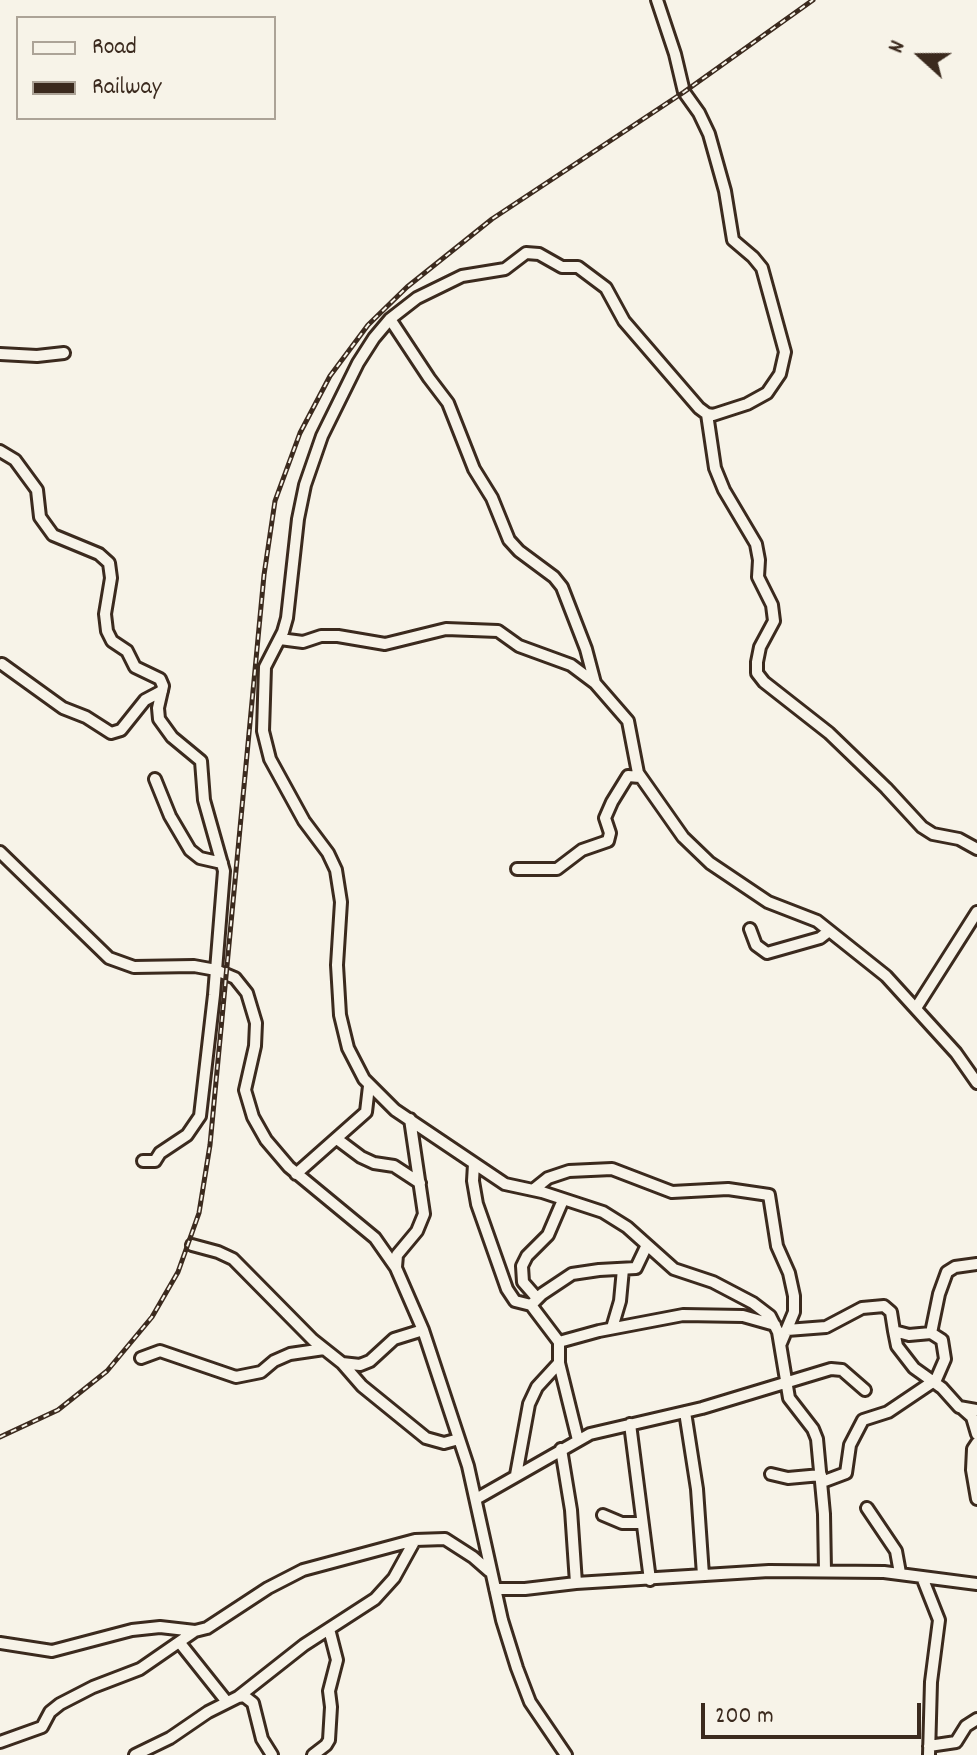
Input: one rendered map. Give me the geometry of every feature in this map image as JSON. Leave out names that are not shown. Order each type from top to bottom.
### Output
[{"type":"street","points":[[657,0],[684,92],[709,134],[727,201],[733,240],[762,268],[785,352],[780,374],[767,393],[747,404],[713,415],[707,414],[624,321],[606,288],[578,267],[562,267],[539,254],[521,255],[501,271],[450,280],[417,298],[390,319],[366,350],[322,436],[305,485],[296,533],[287,618],[280,639],[268,659],[264,676],[263,738],[273,766],[336,870],[341,902],[337,965],[340,1015],[348,1048],[369,1086],[395,1110],[505,1184],[603,1212],[627,1227],[674,1269],[706,1279],[753,1303],[770,1316],[780,1345],[792,1405],[813,1429],[822,1479],[825,1571]]},
{"type":"street","points":[[390,319],[448,403],[474,469],[492,498],[509,540],[562,587],[586,649],[595,683]]},
{"type":"street","points":[[0,354],[37,356],[64,353]]},
{"type":"street","points":[[707,414],[715,468],[724,490],[756,544],[758,577],[772,605],[774,621],[760,647],[757,662],[760,679],[829,733],[922,827],[933,834],[959,839],[977,849]]},
{"type":"street","points":[[0,451],[15,460],[37,490],[40,517],[51,533],[99,554],[109,563],[111,578],[105,620],[109,637],[127,651],[135,667],[160,679],[162,691],[158,715]]},
{"type":"street","points":[[280,639],[303,642],[321,636],[338,636],[392,643],[446,629],[498,631],[519,646],[571,665],[595,683],[628,721],[640,777],[683,837],[700,855],[768,902],[811,918],[886,976],[956,1053],[977,1083]]},
{"type":"street","points":[[2,664],[63,708],[86,717],[111,733],[121,730],[151,695],[162,691]]},
{"type":"street","points":[[138,709],[158,715],[172,737],[201,761],[204,800],[222,863],[224,882],[219,904],[220,933],[200,1116],[187,1135],[160,1153],[155,1161],[143,1161]]},
{"type":"street","points":[[517,869],[557,869],[582,850],[608,841],[610,833],[605,818],[612,802],[628,776],[640,777]]},
{"type":"street","points":[[155,779],[170,816],[190,850],[200,858],[222,863]]},
{"type":"street","points":[[0,852],[109,958],[134,967],[194,966],[216,970],[239,981],[251,1003],[256,1034],[245,1090],[247,1102],[266,1140],[296,1174],[375,1238],[396,1268],[423,1330],[459,1439],[510,1649],[530,1702],[566,1755]]},
{"type":"street","points":[[916,1008],[977,912]]},
{"type":"street","points":[[750,929],[756,945],[767,953],[820,938],[829,931]]},
{"type":"street","points":[[296,1174],[366,1112],[369,1086]]},
{"type":"street","points":[[396,1268],[397,1255],[417,1231],[424,1214],[410,1119]]},
{"type":"street","points":[[337,1139],[361,1157],[394,1166],[420,1183]]},
{"type":"street","points":[[474,1164],[477,1204],[501,1278],[512,1299],[534,1302],[572,1274],[636,1268],[647,1245]]},
{"type":"street","points":[[533,1190],[548,1178],[569,1171],[612,1169],[672,1192],[740,1189],[769,1195],[777,1246],[789,1273],[794,1296],[794,1312],[780,1345]]},
{"type":"street","points":[[563,1200],[548,1235],[527,1256],[522,1266],[523,1282],[559,1342],[559,1363],[578,1440]]},
{"type":"street","points":[[192,1245],[233,1259],[362,1386],[426,1438],[444,1443],[459,1439]]},
{"type":"street","points":[[931,1333],[947,1272],[955,1267],[977,1264]]},
{"type":"street","points":[[612,1328],[620,1301],[623,1269]]},
{"type":"street","points":[[787,1330],[826,1327],[846,1314],[881,1305],[891,1312],[895,1342],[907,1361],[972,1417],[977,1434]]},
{"type":"street","points":[[559,1342],[612,1328],[691,1314],[743,1316],[775,1325]]},
{"type":"street","points":[[342,1363],[365,1363],[375,1358],[394,1339],[423,1330]]},
{"type":"street","points":[[771,1474],[822,1479],[846,1473],[850,1445],[863,1420],[888,1412],[934,1382],[943,1369],[945,1354],[942,1340],[931,1333],[909,1335],[894,1331]]},
{"type":"street","points":[[141,1358],[160,1351],[236,1377],[261,1372],[274,1361],[290,1354],[324,1349]]},
{"type":"street","points":[[516,1475],[529,1404],[537,1387],[559,1363]]},
{"type":"street","points":[[476,1499],[578,1440],[786,1384],[812,1373],[834,1368],[842,1370],[865,1390]]},
{"type":"street","points":[[963,1409],[977,1410]]},
{"type":"street","points":[[685,1412],[697,1489],[703,1575]]},
{"type":"street","points":[[630,1424],[650,1580]]},
{"type":"street","points":[[977,1443],[973,1449],[972,1470],[977,1499]]},
{"type":"street","points":[[561,1449],[569,1497],[576,1583]]},
{"type":"street","points":[[867,1508],[896,1551],[900,1573]]},
{"type":"street","points":[[603,1515],[622,1523],[642,1523]]},
{"type":"street","points":[[0,1643],[52,1651],[132,1630],[160,1627],[195,1631],[207,1628],[291,1575],[336,1559],[415,1540],[445,1539],[491,1573]]},
{"type":"street","points":[[135,1755],[238,1697],[304,1645],[382,1593],[415,1540]]},
{"type":"street","points":[[495,1589],[703,1575],[825,1571],[900,1573],[977,1584]]},
{"type":"street","points":[[922,1577],[939,1620],[931,1682],[929,1751],[956,1742],[966,1726],[977,1719]]},
{"type":"street","points":[[315,1755],[326,1745],[331,1724],[329,1691],[337,1660],[329,1629]]},
{"type":"street","points":[[0,1742],[42,1727],[50,1712],[60,1704],[140,1669],[195,1631]]},
{"type":"street","points":[[180,1643],[227,1702]]},
{"type":"street","points":[[238,1697],[244,1696],[253,1703],[262,1739],[272,1755]]},
{"type":"railway","points":[[0,1437],[58,1410],[107,1371],[152,1317],[178,1272],[199,1213],[210,1145],[264,575],[275,501],[300,433],[330,376],[368,325],[407,287],[492,219],[684,92],[813,0]]}]
